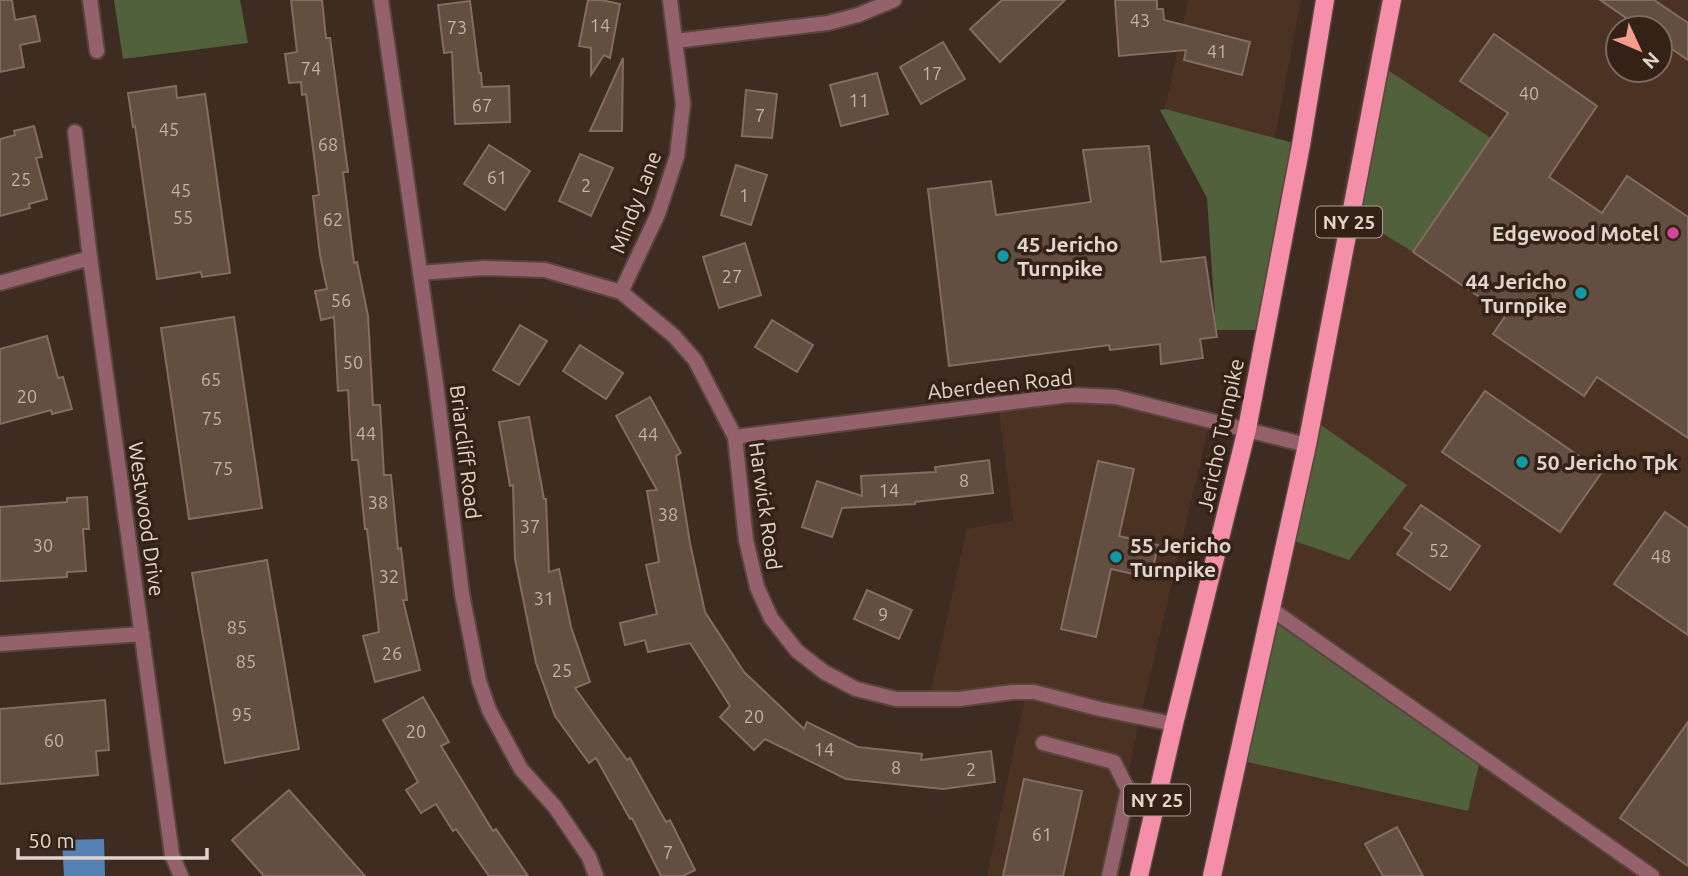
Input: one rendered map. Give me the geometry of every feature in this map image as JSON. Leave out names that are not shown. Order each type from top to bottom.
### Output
[{"type":"main road","name":"Jericho Turnpike","points":[[1139,876],[1247,429],[1301,145],[1325,0]]},
{"type":"main road","name":"NY 25","points":[[1212,876],[1307,445],[1392,0]]},
{"type":"street","points":[[90,0],[97,51]]},
{"type":"street","name":"Briarcliff Road","points":[[381,0],[438,397],[462,594],[479,681],[489,710],[521,769],[555,807],[589,857],[596,876]]},
{"type":"street","name":"Mindy Lane","points":[[621,292],[657,214],[677,156],[683,104],[670,0]]},
{"type":"street","points":[[675,41],[828,23],[859,15],[894,0]]},
{"type":"street","name":"Westwood Drive","points":[[75,132],[172,855],[181,876]]},
{"type":"street","points":[[0,282],[90,258]]},
{"type":"street","name":"Harwick Road","points":[[420,273],[484,268],[545,270],[621,292],[674,336],[695,360],[735,437],[746,540],[757,587],[771,618],[797,651],[824,672],[856,689],[896,699],[959,699],[1034,692],[1174,724]]},
{"type":"street","name":"Aberdeen Road","points":[[735,437],[1070,394],[1116,397],[1307,445]]},
{"type":"street","points":[[1271,609],[1651,876]]},
{"type":"street","points":[[0,645],[142,634]]},
{"type":"street","points":[[1043,743],[1114,762],[1129,790],[1109,876]]},
{"type":"street","points":[[1129,790],[1157,796]]},
{"type":"shaded area","points":[[1188,0],[1301,0],[1274,142],[1165,109]]},
{"type":"shaded area","points":[[1379,0],[1688,0],[1688,876],[1213,876]]},
{"type":"shaded area","points":[[1072,400],[1126,405],[1208,430],[1137,732],[1107,876],[987,876],[1026,693],[929,699],[967,529],[1013,520],[998,404]]},
{"type":"green space","points":[[114,0],[240,0],[248,43],[123,59]]},
{"type":"green space","points":[[1380,65],[1491,138],[1413,252],[1351,214]]},
{"type":"green space","points":[[1165,109],[1301,145],[1266,330],[1216,330],[1207,198],[1160,110]]},
{"type":"green space","points":[[1315,421],[1407,485],[1349,560],[1286,538]]},
{"type":"green space","points":[[1271,609],[1481,756],[1468,811],[1238,760]]},
{"type":"water","points":[[104,839],[105,876],[64,876],[62,840]]},
{"type":"building","points":[[0,0],[12,0],[15,20],[35,16],[40,41],[20,45],[24,67],[0,72]]},
{"type":"building","points":[[291,0],[322,0],[326,38],[330,38],[348,172],[343,172],[354,263],[357,262],[368,316],[373,405],[380,405],[384,475],[391,475],[398,549],[401,548],[407,600],[403,600],[420,670],[375,682],[363,636],[379,632],[358,460],[352,460],[348,390],[338,391],[334,317],[321,320],[315,291],[327,289],[313,196],[319,195],[306,94],[302,95],[301,82],[289,83],[285,54],[297,52]]},
{"type":"building","points":[[588,0],[620,4],[610,58],[604,55],[591,75],[591,48],[579,46]]},
{"type":"building","points":[[1002,0],[1065,0],[1000,62],[970,29]]},
{"type":"building","points":[[1115,0],[1157,0],[1157,9],[1163,9],[1164,20],[1250,42],[1242,75],[1184,60],[1186,50],[1119,56]]},
{"type":"building","points":[[1600,0],[1654,0],[1688,23],[1688,60],[1674,50],[1674,14],[1620,14]]},
{"type":"building","points":[[470,1],[482,87],[509,86],[510,122],[455,124],[452,52],[444,53],[438,5]]},
{"type":"building","name":"44 Jericho Turnpike","points":[[1494,34],[1597,106],[1549,177],[1602,213],[1627,176],[1688,217],[1688,438],[1597,377],[1584,396],[1493,334],[1506,315],[1413,252],[1508,113],[1460,81]]},
{"type":"building","points":[[943,42],[965,79],[921,104],[900,67]]},
{"type":"building","points":[[623,58],[622,131],[590,131]]},
{"type":"building","points":[[877,73],[888,114],[841,126],[830,85]]},
{"type":"building","points":[[176,86],[177,98],[205,94],[230,273],[202,277],[201,272],[157,279],[128,93]]},
{"type":"building","points":[[746,90],[777,94],[772,138],[742,136]]},
{"type":"building","points":[[34,126],[42,157],[36,158],[47,199],[29,204],[30,208],[0,216],[0,139],[15,135],[14,131]]},
{"type":"building","points":[[489,145],[530,171],[505,210],[464,184]]},
{"type":"building","name":"45 Jericho Turnpike","points":[[1149,146],[1161,262],[1205,257],[1217,337],[1200,339],[1203,358],[1161,364],[1160,344],[1110,350],[1109,345],[949,366],[928,189],[991,181],[996,215],[1091,202],[1083,150]]},
{"type":"building","points":[[580,154],[613,168],[591,216],[559,201]]},
{"type":"building","points":[[736,165],[767,175],[751,225],[721,215]]},
{"type":"building","points":[[745,243],[761,295],[719,308],[703,257]]},
{"type":"building","points":[[234,317],[262,508],[189,519],[161,328]]},
{"type":"building","points":[[772,320],[813,345],[797,372],[755,347]]},
{"type":"building","points":[[520,325],[547,341],[519,385],[493,370]]},
{"type":"building","points":[[47,336],[58,378],[63,377],[72,409],[52,414],[51,410],[0,424],[0,349]]},
{"type":"building","points":[[580,345],[623,373],[606,399],[563,371]]},
{"type":"building","name":"50 Jericho Tpk","points":[[1485,391],[1602,472],[1560,532],[1442,452]]},
{"type":"building","points":[[650,397],[681,453],[676,456],[690,543],[705,612],[744,672],[804,729],[807,722],[858,747],[922,754],[921,760],[991,751],[995,782],[943,789],[846,779],[765,739],[754,750],[720,717],[730,706],[690,643],[648,652],[645,640],[625,645],[620,623],[657,614],[646,565],[659,562],[647,491],[657,490],[616,416]]},
{"type":"building","points":[[529,417],[546,499],[549,572],[559,569],[571,627],[590,682],[575,688],[627,760],[630,758],[666,822],[670,820],[695,870],[683,876],[661,876],[632,818],[630,819],[596,758],[589,763],[555,716],[536,663],[515,559],[513,485],[510,486],[499,422]]},
{"type":"building","points":[[989,460],[993,493],[915,504],[842,508],[832,537],[802,527],[817,481],[862,496],[861,476],[936,472],[935,467]]},
{"type":"building","name":"55 Jericho Turnpike","points":[[1098,461],[1134,469],[1119,536],[1158,545],[1151,578],[1111,569],[1096,637],[1061,629]]},
{"type":"building","points":[[87,497],[89,529],[83,529],[86,571],[67,572],[67,577],[0,581],[0,507],[67,502],[67,498]]},
{"type":"building","points":[[1421,505],[1480,546],[1450,590],[1397,554],[1412,533],[1404,528]]},
{"type":"building","points":[[1665,512],[1688,528],[1688,635],[1614,584]]},
{"type":"building","points":[[267,560],[299,749],[225,763],[192,573]]},
{"type":"building","points":[[867,590],[912,610],[899,639],[854,619]]},
{"type":"building","points":[[423,697],[449,742],[441,746],[493,831],[496,829],[528,876],[489,876],[456,829],[453,831],[436,804],[421,813],[406,790],[418,782],[383,720]]},
{"type":"building","points":[[105,700],[109,750],[96,751],[98,775],[0,784],[0,709]]},
{"type":"building","points":[[1688,722],[1688,866],[1620,818]]},
{"type":"building","points":[[1024,779],[1082,791],[1063,876],[1003,876]]},
{"type":"building","points":[[289,790],[365,876],[264,876],[232,840]]},
{"type":"building","points":[[1397,827],[1423,876],[1383,876],[1365,844]]},
{"type":"place","name":"Edgewood Motel","points":[[1673,233]]},
{"type":"place","name":"45 Jericho Turnpike","points":[[1003,256]]},
{"type":"place","name":"44 Jericho Turnpike","points":[[1581,293]]},
{"type":"place","name":"50 Jericho Tpk","points":[[1522,462]]},
{"type":"place","name":"55 Jericho Turnpike","points":[[1116,557]]}]
